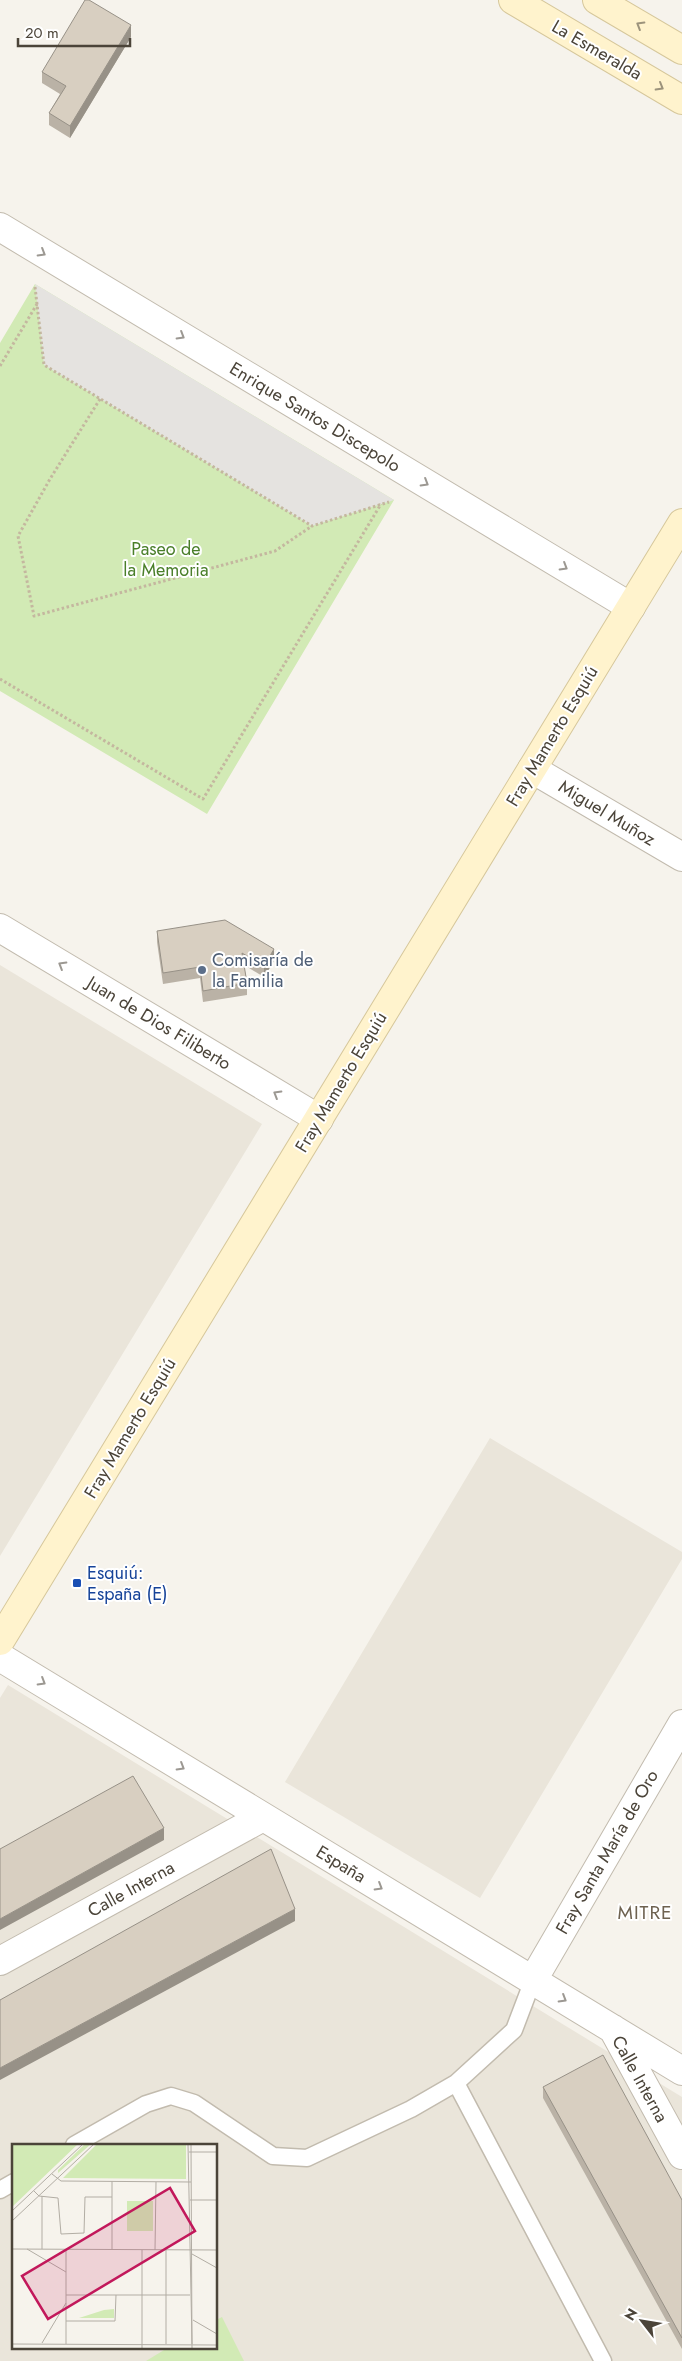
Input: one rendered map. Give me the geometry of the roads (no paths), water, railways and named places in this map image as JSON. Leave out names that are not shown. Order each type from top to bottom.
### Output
[{"type":"street","name":"La Esmeralda","points":[[513,0],[682,100]]},
{"type":"street","points":[[597,0],[682,50]]},
{"type":"street","name":"Enrique Santos Discepolo","points":[[0,227],[630,607]]},
{"type":"street","name":"Fray Mamerto Esquiú","points":[[0,1641],[682,523]]},
{"type":"street","name":"Miguel Muñoz","points":[[532,769],[682,857]]},
{"type":"street","name":"Juan de Dios Filiberto","points":[[0,928],[319,1119]]},
{"type":"street","name":"España","points":[[0,1657],[682,2071]]},
{"type":"street","name":"Fray Santa María de Oro","points":[[533,1980],[682,1724]]},
{"type":"street","name":"Calle Interna","points":[[0,1962],[263,1817]]},
{"type":"street","name":"Calle Interna","points":[[613,2029],[682,2155]]},
{"type":"lane","points":[[76,2144],[146,2104],[171,2096],[194,2103],[273,2156],[307,2158],[410,2109],[456,2082],[514,2030],[533,1980]]},
{"type":"lane","points":[[456,2082],[603,2361]]},
{"type":"lane","points":[[0,2190],[12,2183]]},
{"type":"place","name":"Comisaría de la Familia","points":[[202,970]]},
{"type":"place","name":"Esquiú: España (E)","points":[[77,1583]]},
{"type":"district","name":"MITRE","points":[[645,1912]]},
{"type":"park label","name":"Paseo de la Memoria","points":[[166,559]]}]
